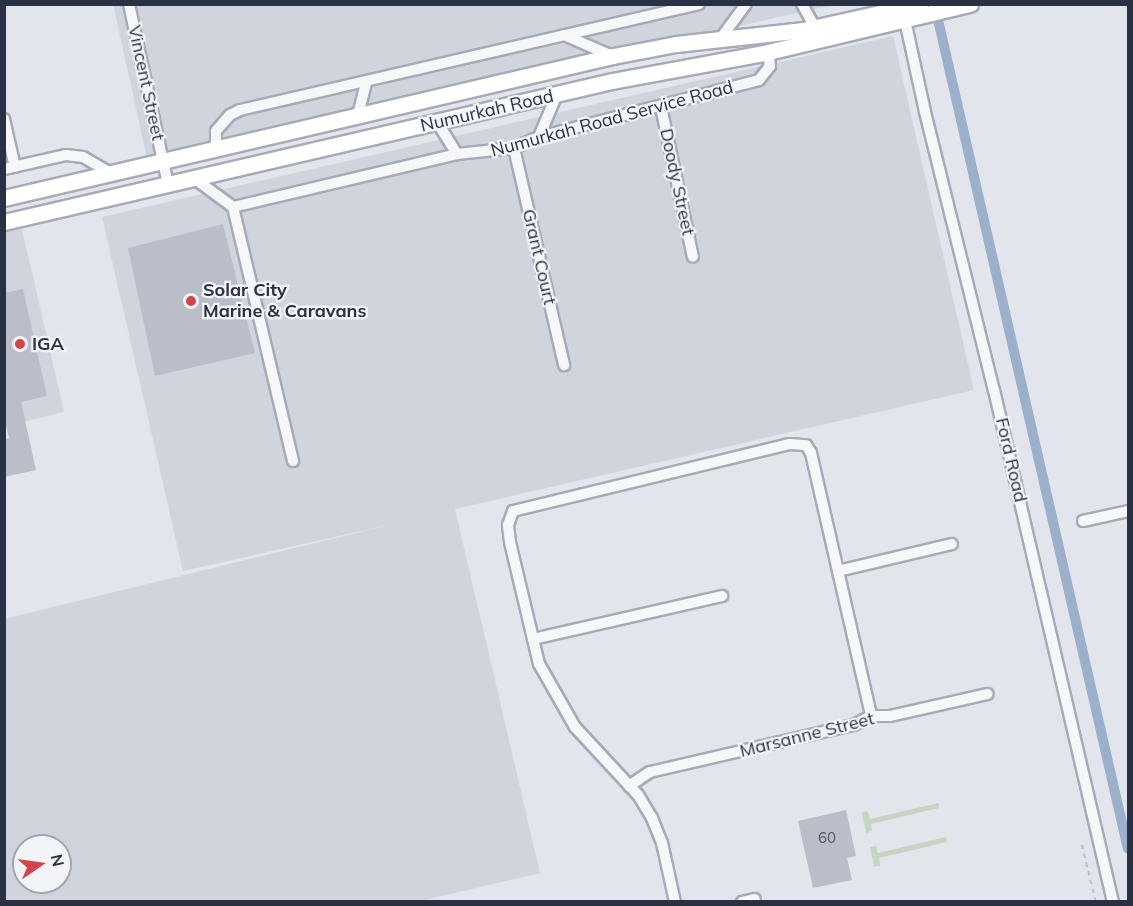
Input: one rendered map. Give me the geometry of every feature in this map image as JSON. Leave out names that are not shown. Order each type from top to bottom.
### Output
[{"type":"highway","name":"Numurkah Road","points":[[4,198],[613,56],[721,38],[815,27],[911,9],[964,5]]},
{"type":"highway","name":"Numurkah Road","points":[[4,222],[556,94],[768,52],[911,9]]},
{"type":"highway","points":[[763,34],[768,52]]},
{"type":"highway","points":[[534,74],[549,84],[585,88]]},
{"type":"highway","points":[[216,148],[226,161],[244,167]]},
{"type":"street","name":"Vincent Street","points":[[129,4],[168,185]]},
{"type":"street","points":[[216,148],[216,131],[222,122],[240,110],[366,83],[699,4]]},
{"type":"street","points":[[721,38],[746,4]]},
{"type":"street","points":[[802,4],[815,27]]},
{"type":"street","name":"Ford Road","points":[[911,9],[925,112],[994,390],[1113,902]]},
{"type":"street","points":[[564,35],[596,51],[613,56]]},
{"type":"street","name":"Numurkah Road Service Road","points":[[233,207],[458,154],[514,148],[538,136],[661,107],[759,80],[770,66],[768,52]]},
{"type":"street","points":[[358,115],[366,83]]},
{"type":"street","points":[[538,136],[556,94]]},
{"type":"street","name":"Doody Street","points":[[661,107],[693,257]]},
{"type":"street","points":[[4,119],[10,168],[66,154],[83,157],[111,173]]},
{"type":"street","points":[[437,122],[458,154]]},
{"type":"street","name":"Grant Court","points":[[514,148],[564,365]]},
{"type":"street","points":[[195,178],[233,207],[293,461]]},
{"type":"street","points":[[675,902],[662,843],[652,818],[629,786],[574,727],[539,664],[510,542],[508,525],[513,511],[789,444],[806,445],[811,453],[871,716]]},
{"type":"street","points":[[1083,521],[1128,511]]},
{"type":"street","points":[[838,571],[952,544]]},
{"type":"street","points":[[533,639],[723,596]]},
{"type":"street","name":"Marsanne Street","points":[[629,786],[650,772],[854,725],[871,716],[890,717],[988,694]]},
{"type":"street","points":[[742,902],[755,899]]},
{"type":"path","points":[[1082,845],[1096,902]]},
{"type":"shaded area","points":[[113,4],[833,5],[147,158]]},
{"type":"shaded area","points":[[893,36],[974,390],[455,509],[540,873],[416,902],[5,901],[4,619],[397,523],[183,571],[102,217]]},
{"type":"shaded area","points":[[22,229],[64,412],[5,426],[4,233]]},
{"type":"green space","points":[[938,803],[939,808],[871,824],[872,831],[866,833],[862,813],[867,811],[870,819]]},
{"type":"green space","points":[[946,837],[947,842],[879,858],[880,866],[874,867],[870,847],[876,846],[878,853]]},
{"type":"building","name":"Solar City Marine & Caravans","points":[[223,224],[255,353],[155,376],[128,248]]},
{"type":"building","name":"IGA","points":[[23,289],[47,396],[21,402],[36,470],[4,477],[4,439],[9,438],[4,416],[4,293]]},
{"type":"building","points":[[846,810],[856,856],[847,858],[852,880],[813,888],[798,821]]},
{"type":"waterway","points":[[939,24],[1128,849]]},
{"type":"place","name":"Solar City Marine & Caravans","points":[[191,301]]},
{"type":"place","name":"IGA","points":[[20,344]]}]
